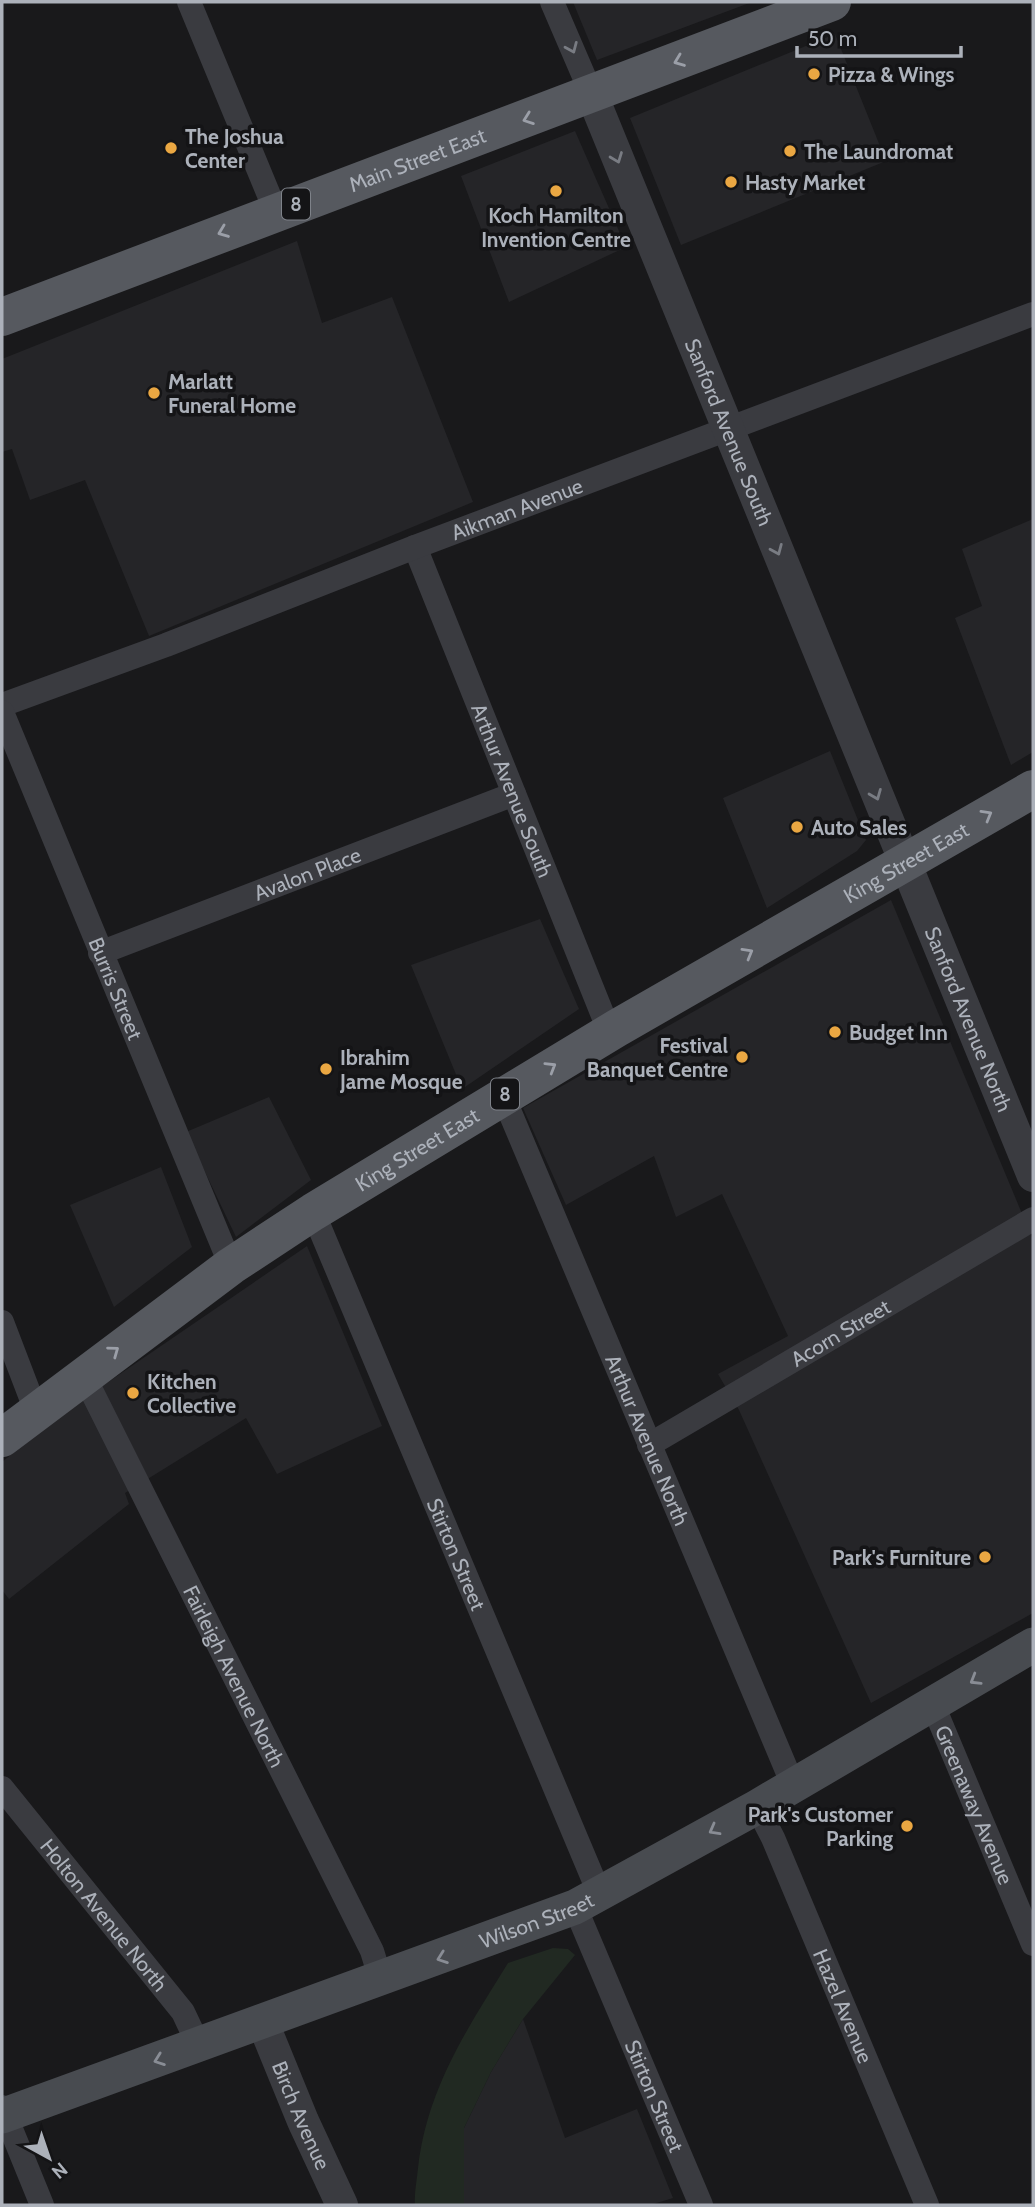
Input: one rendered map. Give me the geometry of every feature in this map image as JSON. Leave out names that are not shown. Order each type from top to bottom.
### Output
[{"type":"main road","name":"Main Street East","points":[[2,317],[592,95],[825,3]]},
{"type":"main road","name":"King Street East","points":[[2,1438],[83,1374],[231,1266],[313,1212],[610,1033],[1033,789]]},
{"type":"main road","name":"Wilson Street","points":[[3,2113],[263,2023],[587,1901],[757,1807],[1033,1645]]},
{"type":"street","points":[[189,2],[276,212]]},
{"type":"street","name":"Sanford Avenue South","points":[[552,2],[904,863]]},
{"type":"street","name":"Aikman Avenue","points":[[2,705],[1033,314]]},
{"type":"street","name":"Arthur Avenue South","points":[[415,547],[610,1033]]},
{"type":"street","name":"Burris Street","points":[[2,712],[231,1266]]},
{"type":"street","name":"Avalon Place","points":[[100,953],[514,794]]},
{"type":"street","name":"Sanford Avenue North","points":[[904,863],[1033,1176]]},
{"type":"street","name":"Arthur Avenue North","points":[[503,1096],[793,1785]]},
{"type":"street","name":"Stirton Street","points":[[313,1212],[587,1901],[701,2205]]},
{"type":"street","name":"Acorn Street","points":[[649,1445],[1033,1219]]},
{"type":"street","points":[[2,1322],[36,1410]]},
{"type":"street","name":"Fairleigh Avenue North","points":[[83,1374],[366,1939],[381,1980]]},
{"type":"street","name":"Greenaway Avenue","points":[[933,1704],[1033,1944]]},
{"type":"street","name":"Holton Avenue North","points":[[2,1788],[183,2012],[199,2046]]},
{"type":"street","name":"Hazel Avenue","points":[[757,1807],[773,1838],[927,2205]]},
{"type":"street","name":"Birch Avenue","points":[[263,2023],[303,2121],[342,2205]]},
{"type":"street","points":[[3,2113],[42,2205]]},
{"type":"shaded area","points":[[573,2],[752,2],[597,60]]},
{"type":"shaded area","points":[[835,34],[886,161],[681,245],[630,118]]},
{"type":"shaded area","points":[[575,131],[626,247],[509,302],[461,176]]},
{"type":"shaded area","points":[[297,241],[322,323],[392,297],[473,502],[149,636],[85,480],[30,500],[12,449],[2,452],[2,359]]},
{"type":"shaded area","points":[[1033,519],[1033,752],[1011,765],[955,618],[982,606],[962,549]]},
{"type":"shaded area","points":[[830,751],[866,840],[857,851],[767,908],[723,798]]},
{"type":"shaded area","points":[[891,900],[1033,1240],[1033,1613],[871,1703],[739,1410],[718,1374],[788,1336],[722,1194],[676,1217],[654,1156],[566,1205],[523,1108]]},
{"type":"shaded area","points":[[540,919],[579,1009],[462,1089],[411,965]]},
{"type":"shaded area","points":[[269,1097],[311,1180],[236,1237],[186,1132]]},
{"type":"shaded area","points":[[161,1167],[192,1247],[114,1307],[70,1205]]},
{"type":"shaded area","points":[[307,1246],[382,1426],[277,1474],[246,1418],[125,1493],[129,1504],[9,1599],[2,1590],[2,1462],[60,1415]]},
{"type":"shaded area","points":[[553,1948],[568,1949],[575,1955],[523,2019],[491,2072],[464,2128],[464,2205],[415,2205],[418,2168],[430,2112],[464,2036],[508,1963]]},
{"type":"shaded area","points":[[523,2019],[565,2138],[637,2109],[673,2198],[650,2205],[464,2205],[464,2128],[491,2072]]},
{"type":"place","name":"Pizza & Wings","points":[[814,74]]},
{"type":"place","name":"The Joshua Center","points":[[171,148]]},
{"type":"place","name":"The Laundromat","points":[[790,151]]},
{"type":"place","name":"Hasty Market","points":[[731,182]]},
{"type":"place","name":"Koch Hamilton Invention Centre","points":[[556,191]]},
{"type":"place","name":"Marlatt Funeral Home","points":[[154,393]]},
{"type":"place","name":"Auto Sales","points":[[797,827]]},
{"type":"place","name":"Budget Inn","points":[[835,1032]]},
{"type":"place","name":"Festival Banquet Centre","points":[[742,1057]]},
{"type":"place","name":"Ibrahim Jame Mosque","points":[[326,1069]]},
{"type":"place","name":"Kitchen Collective","points":[[133,1393]]},
{"type":"place","name":"Park's Furniture","points":[[985,1557]]},
{"type":"place","name":"Park's Customer Parking","points":[[907,1826]]}]
